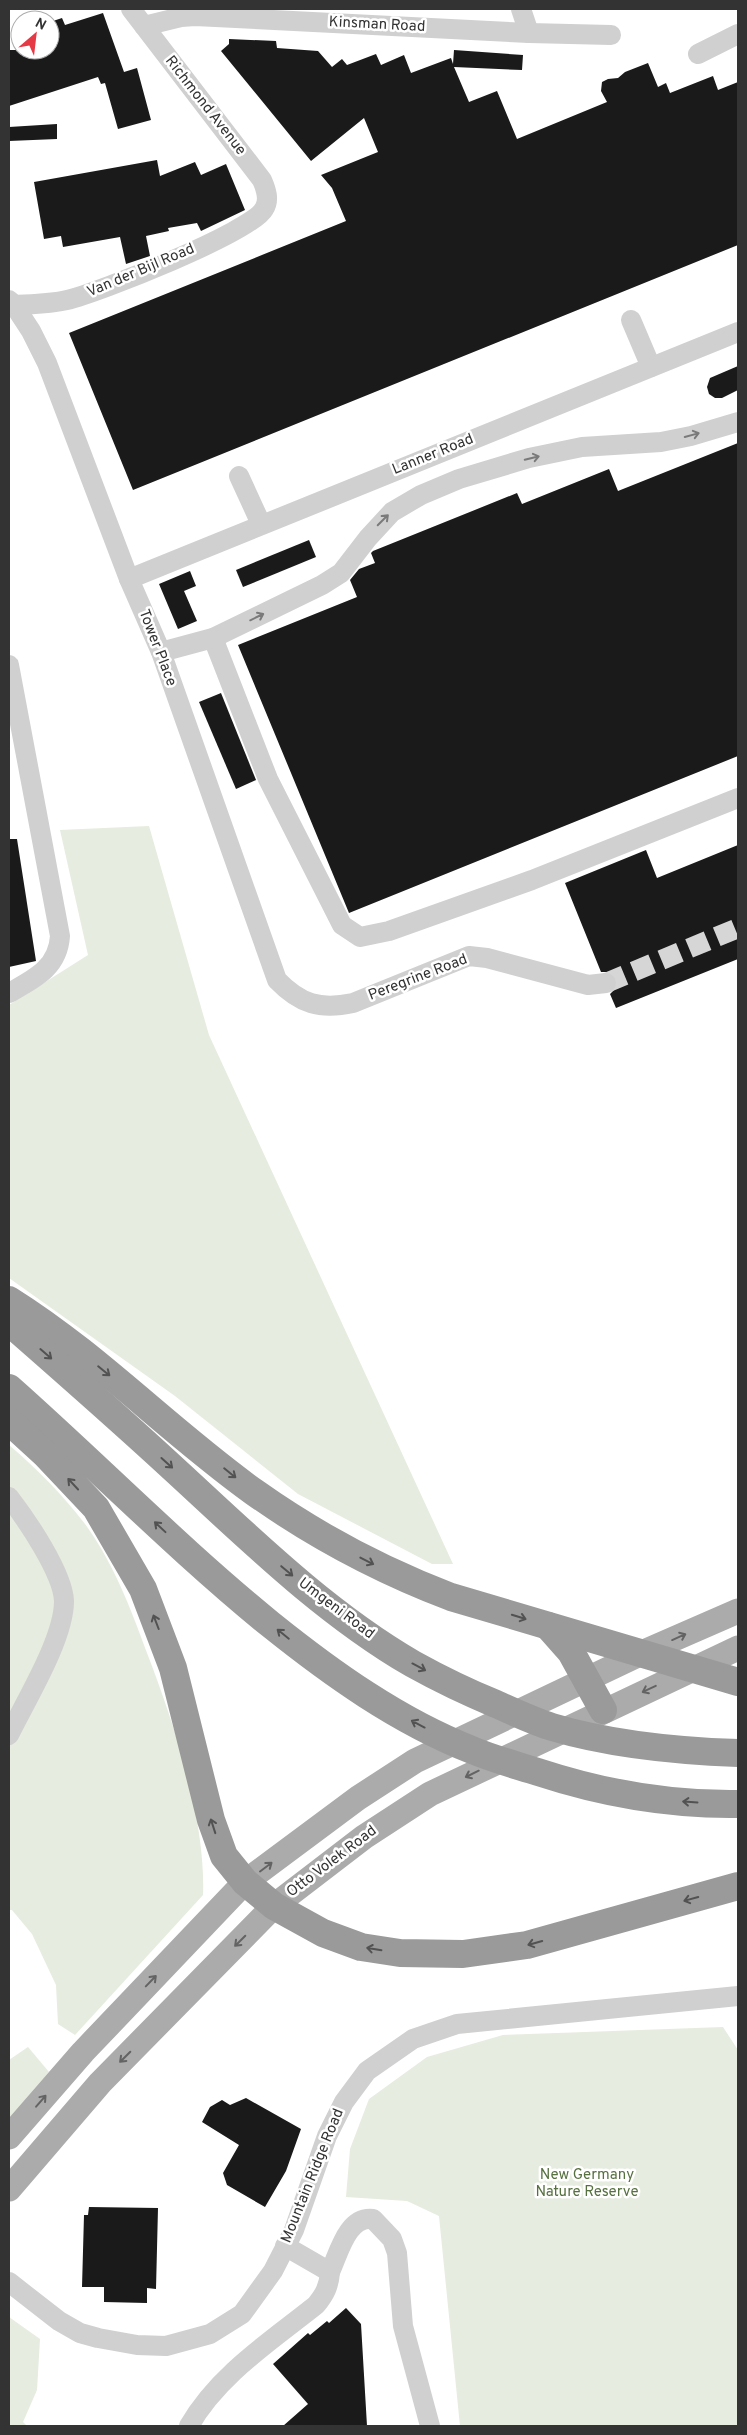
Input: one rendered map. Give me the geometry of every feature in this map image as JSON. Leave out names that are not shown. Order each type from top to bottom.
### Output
[{"type":"highway","points":[[9,1300],[78,1349],[252,1491],[307,1528],[340,1547],[413,1582],[451,1597],[644,1652],[738,1682]]},
{"type":"highway","name":"Umgeni Road","points":[[9,1322],[278,1564],[370,1636],[412,1663],[457,1687],[552,1727],[632,1743],[738,1753]]},
{"type":"highway","points":[[9,1388],[219,1582],[325,1668],[399,1714],[471,1750],[583,1786],[635,1796],[684,1802],[738,1804]]},
{"type":"highway","points":[[9,1421],[45,1454],[96,1508],[144,1590],[173,1668],[211,1820],[224,1856],[245,1882],[274,1906],[323,1933],[361,1947],[400,1953],[463,1954],[527,1945],[738,1886]]},
{"type":"highway","points":[[548,1626],[571,1652],[603,1710]]},
{"type":"main road","points":[[9,2138],[83,2052],[245,1882],[358,1798],[415,1761],[644,1652],[738,1611]]},
{"type":"main road","name":"Otto Volek Road","points":[[9,2189],[100,2083],[274,1906],[364,1837],[430,1794],[603,1710],[738,1648]]},
{"type":"street","name":"Richmond Avenue","points":[[131,9],[262,180],[267,194],[265,208]]},
{"type":"street","points":[[521,9],[529,34]]},
{"type":"street","name":"Kinsman Road","points":[[144,26],[181,17],[204,17],[529,34],[611,35]]},
{"type":"street","points":[[698,54],[738,34]]},
{"type":"street","name":"Van der Bijl Road","points":[[11,303],[66,301],[105,289],[228,235],[250,222],[265,208]]},
{"type":"street","name":"Tower Place","points":[[11,303],[31,331],[47,363],[129,579],[161,652],[266,953],[277,980],[291,994]]},
{"type":"street","points":[[631,320],[651,367]]},
{"type":"street","name":"Lanner Road","points":[[129,579],[260,524],[738,332]]},
{"type":"street","points":[[161,652],[214,638],[322,585],[341,573],[376,527],[392,512],[422,495],[459,479],[529,458],[582,447],[661,442],[691,436],[738,422]]},
{"type":"street","points":[[238,476],[260,524]]},
{"type":"street","points":[[214,638],[268,779],[342,925],[360,937],[389,931],[532,880],[738,798]]},
{"type":"street","points":[[9,665],[60,936],[56,954],[48,968],[39,976],[9,993]]},
{"type":"street","name":"Peregrine Road","points":[[291,994],[314,1004],[334,1007],[353,1002],[469,956],[488,958],[588,985],[606,983]]},
{"type":"street","points":[[9,1497],[23,1515],[43,1549],[61,1584],[64,1600],[62,1618],[53,1644],[9,1735]]},
{"type":"street","name":"Mountain Ridge Road","points":[[9,2282],[59,2322],[80,2333],[136,2345],[166,2346],[210,2334],[242,2314],[273,2271],[294,2230],[327,2136],[344,2102],[367,2071],[414,2039],[456,2024],[738,1996]]},
{"type":"street","points":[[189,2426],[200,2407],[218,2384],[316,2305],[329,2285],[330,2272],[349,2232],[356,2222],[364,2218],[373,2219],[392,2239],[398,2266],[403,2326],[409,2356],[430,2426]]},
{"type":"street","points":[[286,2246],[330,2272]]},
{"type":"green space","points":[[149,826],[209,1035],[453,1564],[432,1564],[298,1494],[175,1396],[9,1278],[9,1005],[88,955],[60,830]]},
{"type":"green space","points":[[9,1445],[49,1482],[77,1513],[113,1570],[168,1710],[194,1804],[203,1866],[203,1895],[75,2035],[58,2024],[56,1985],[32,1934],[12,1910],[9,1910]]},
{"type":"green space","name":"New Germany Nature Reserve","points":[[723,2027],[738,2050],[738,2426],[460,2426],[439,2216],[407,2201],[346,2197],[350,2149],[369,2099],[427,2057],[503,2035]]},
{"type":"green space","points":[[28,2047],[49,2072],[9,2118],[9,2060]]},
{"type":"green space","points":[[9,2317],[40,2339],[37,2390],[23,2422],[27,2426],[9,2426]]},
{"type":"building","points":[[103,13],[124,72],[137,68],[151,120],[118,129],[105,83],[101,84],[98,77],[9,106],[9,50],[10,60],[60,60],[60,19],[62,18],[65,25]]},
{"type":"building","points":[[229,39],[276,41],[277,48],[318,51],[332,67],[342,59],[347,65],[376,54],[381,65],[404,55],[411,73],[451,58],[453,64],[454,50],[523,55],[522,70],[454,67],[469,102],[497,91],[517,139],[607,102],[601,91],[602,82],[618,78],[625,72],[648,63],[658,87],[666,83],[670,93],[713,76],[718,90],[738,82],[738,245],[133,490],[69,333],[346,221],[332,188],[321,175],[378,152],[364,118],[311,161],[221,51],[229,44]]},
{"type":"building","points":[[57,124],[57,139],[9,141],[9,127]]},
{"type":"building","points":[[157,160],[160,176],[195,162],[201,175],[226,164],[245,210],[201,231],[197,223],[168,228],[169,231],[146,236],[150,256],[126,264],[120,237],[63,247],[61,236],[44,239],[34,182]]},
{"type":"building","points":[[738,366],[738,390],[722,398],[715,398],[709,394],[707,387],[710,378]]},
{"type":"building","points":[[738,443],[738,756],[349,913],[238,645],[357,597],[350,580],[359,569],[375,563],[371,553],[373,551],[517,493],[522,504],[609,469],[618,491]]},
{"type":"building","points":[[309,540],[316,557],[243,587],[236,570]]},
{"type":"building","points":[[190,571],[196,586],[184,591],[197,621],[178,629],[159,584]]},
{"type":"building","points":[[221,693],[256,780],[236,789],[199,702]]},
{"type":"building","points":[[9,839],[17,839],[36,961],[9,967]]},
{"type":"building","points":[[738,845],[738,959],[616,1008],[610,994],[617,987],[616,976],[610,972],[601,972],[565,883],[646,850],[657,878]]},
{"type":"building","points":[[246,2098],[301,2129],[286,2171],[265,2207],[227,2185],[223,2173],[239,2145],[202,2122],[210,2107],[222,2100],[230,2105]]},
{"type":"building","points":[[89,2207],[158,2208],[156,2289],[147,2288],[147,2303],[104,2302],[104,2287],[82,2287],[84,2215],[88,2215]]},
{"type":"building","points":[[346,2308],[361,2324],[367,2426],[283,2426],[308,2404],[273,2364],[308,2333],[310,2335],[327,2321],[329,2323]]},
{"type":"tunnel","points":[[606,983],[738,928]]}]
